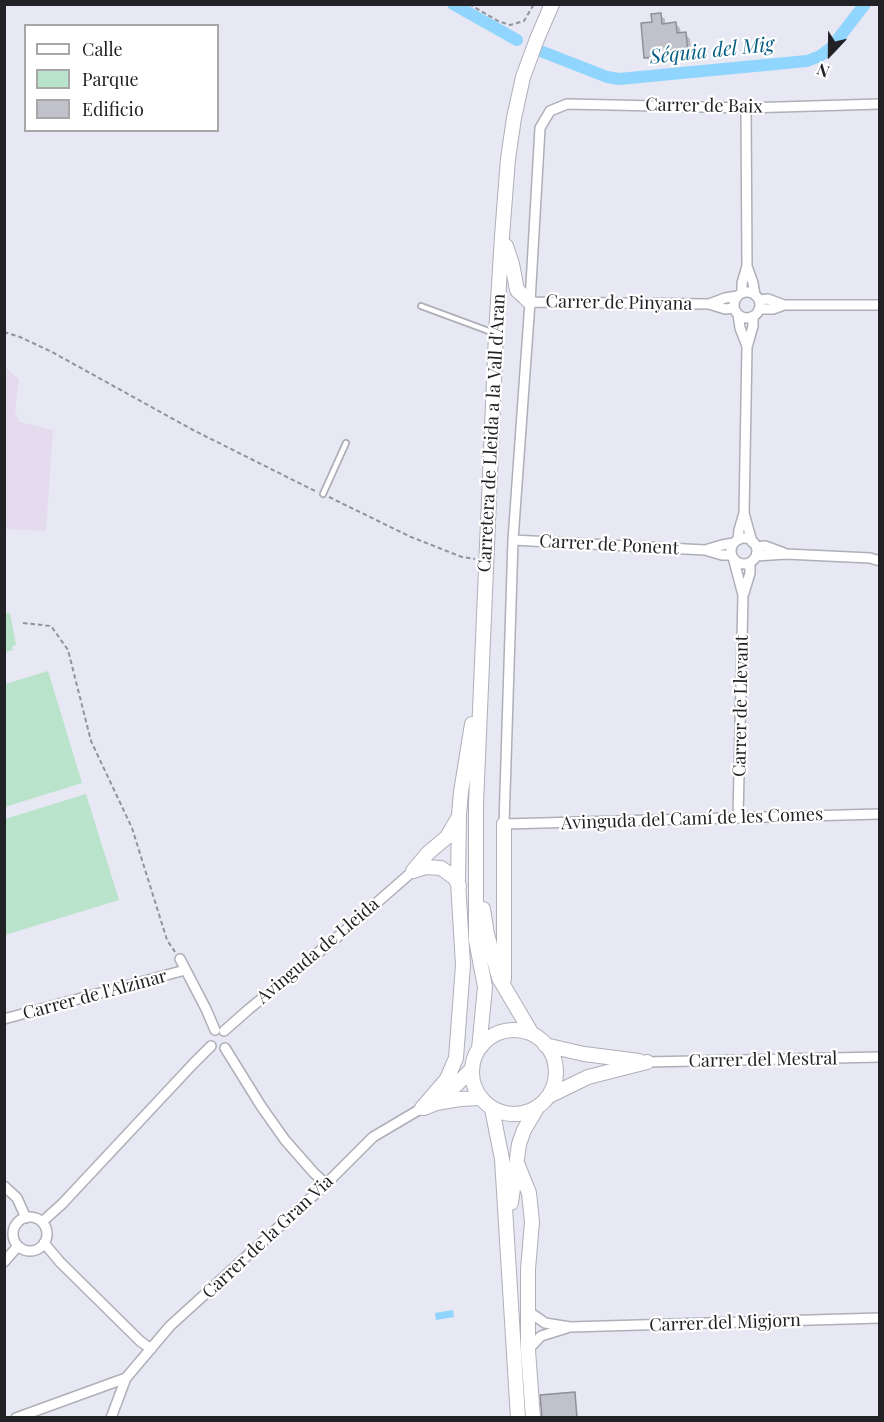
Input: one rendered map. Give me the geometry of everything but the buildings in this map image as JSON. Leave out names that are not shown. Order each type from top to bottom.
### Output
[{"type":"main road","name":"Carretera de Lleida a la Vall d'Aran","points":[[475,868],[496,334],[508,159],[523,77],[552,4]]},
{"type":"main road","points":[[502,236],[512,264],[517,290],[530,302]]},
{"type":"main road","points":[[422,1108],[447,1079],[456,1058],[463,965],[458,882],[459,815],[482,665]]},
{"type":"main road","points":[[413,871],[428,853],[447,837],[459,815]]},
{"type":"main road","points":[[504,824],[504,987]]},
{"type":"main road","points":[[413,871],[436,867],[446,870],[458,882],[476,940]]},
{"type":"main road","points":[[475,868],[476,940],[485,987],[479,1049]]},
{"type":"main road","points":[[475,868],[487,934],[496,968],[504,987],[531,1034],[545,1045],[553,1056],[556,1070],[549,1096]]},
{"type":"main road","points":[[531,1034],[520,1031],[502,1032],[492,1036],[479,1049],[474,1058],[473,1084],[480,1098],[492,1108],[503,1113],[515,1115],[537,1108]]},
{"type":"main road","points":[[545,1045],[584,1054],[646,1062]]},
{"type":"main road","points":[[507,1228],[519,1144],[537,1108],[549,1096],[588,1077],[646,1062]]},
{"type":"main road","points":[[436,1103],[472,1068]]},
{"type":"main road","points":[[422,1108],[436,1103],[480,1098]]},
{"type":"main road","points":[[492,1108],[502,1159],[518,1418]]},
{"type":"main road","points":[[517,1163],[528,1193],[532,1222],[528,1269],[528,1350],[533,1418]]},
{"type":"street","name":"Carrer de Baix","points":[[530,302],[540,128],[550,111],[567,104],[746,108],[879,104]]},
{"type":"street","name":"Carrer de Llevant","points":[[739,294],[747,266],[746,108]]},
{"type":"street","name":"Carrer de Llevant","points":[[738,818],[743,595],[750,573],[753,552],[744,513],[747,347],[757,305],[747,266]]},
{"type":"street","points":[[757,305],[745,317],[736,311],[734,304],[739,294],[749,292],[757,305],[773,309],[784,305],[879,305]]},
{"type":"street","name":"Carrer de Pinyana","points":[[709,304],[739,294]]},
{"type":"street","name":"Carrer de Pinyana","points":[[530,302],[709,304],[736,311]]},
{"type":"street","points":[[504,824],[513,540],[530,302]]},
{"type":"street","name":"Carrer de Llevant","points":[[736,311],[747,347]]},
{"type":"street","name":"Carrer de Llevant","points":[[736,541],[744,513]]},
{"type":"street","points":[[746,539],[753,552],[742,564],[733,558],[731,547],[736,541],[746,539]]},
{"type":"street","name":"Carrer de Ponent","points":[[513,540],[705,550],[733,558]]},
{"type":"street","name":"Carrer de Ponent","points":[[705,550],[736,541]]},
{"type":"street","points":[[753,552],[876,559]]},
{"type":"street","name":"Carrer de Llevant","points":[[733,558],[743,595]]},
{"type":"street","name":"Avinguda del Camí de les Comes","points":[[504,824],[879,814]]},
{"type":"street","name":"Avinguda de Lleida","points":[[220,1031],[340,934],[413,871]]},
{"type":"street","points":[[180,959],[206,1009],[220,1031],[229,1039],[225,1048],[219,1050],[211,1046]]},
{"type":"street","name":"Carrer de l'Alzinar","points":[[4,1019],[186,970]]},
{"type":"street","points":[[211,1046],[209,1037],[212,1032],[220,1031]]},
{"type":"street","points":[[42,1222],[211,1046]]},
{"type":"street","points":[[225,1048],[261,1107],[285,1140],[326,1184]]},
{"type":"street","name":"Carrer del Mestral","points":[[646,1062],[879,1057]]},
{"type":"street","name":"Carrer de la Gran Via","points":[[126,1378],[171,1326],[326,1184],[373,1137],[422,1108]]},
{"type":"street","points":[[4,1186],[17,1198],[26,1218]]},
{"type":"street","points":[[26,1218],[34,1218],[42,1222],[47,1233],[44,1244],[34,1250],[29,1251],[18,1246],[9,1230],[26,1218]]},
{"type":"street","points":[[44,1244],[140,1341],[151,1349]]},
{"type":"street","points":[[4,1262],[18,1246]]},
{"type":"street","name":"Carrer del Migjorn","points":[[528,1311],[545,1323],[570,1327],[879,1318]]},
{"type":"street","name":"Carrer del Migjorn","points":[[528,1350],[541,1336],[570,1327]]},
{"type":"street","points":[[111,1417],[126,1378]]},
{"type":"street","points":[[16,1418],[126,1378]]},
{"type":"lane","points":[[421,306],[496,334]]},
{"type":"lane","points":[[323,494],[346,442]]},
{"type":"path","points":[[469,4],[498,21],[510,25],[524,21],[534,4]]},
{"type":"path","points":[[4,332],[52,352],[193,430],[411,537],[462,557],[486,561]]},
{"type":"path","points":[[23,623],[51,627],[68,650],[91,741],[132,828],[167,940],[180,959]]},
{"type":"shaded area","points":[[6,368],[19,379],[15,410],[19,422],[53,430],[46,531],[5,529],[4,370]]},
{"type":"green space","points":[[5,613],[10,613],[16,645],[12,646],[13,650],[5,652]]},
{"type":"green space","points":[[48,671],[82,783],[5,807],[5,684]]},
{"type":"green space","points":[[86,794],[119,900],[5,935],[5,819]]},
{"type":"water","points":[[453,1310],[454,1317],[436,1320],[435,1313]]},
{"type":"waterway","name":"Séquia del Mig","points":[[453,4],[517,40]]},
{"type":"waterway","name":"Séquia del Mig","points":[[543,52],[607,77],[619,79],[807,61],[831,48],[865,4]]}]
